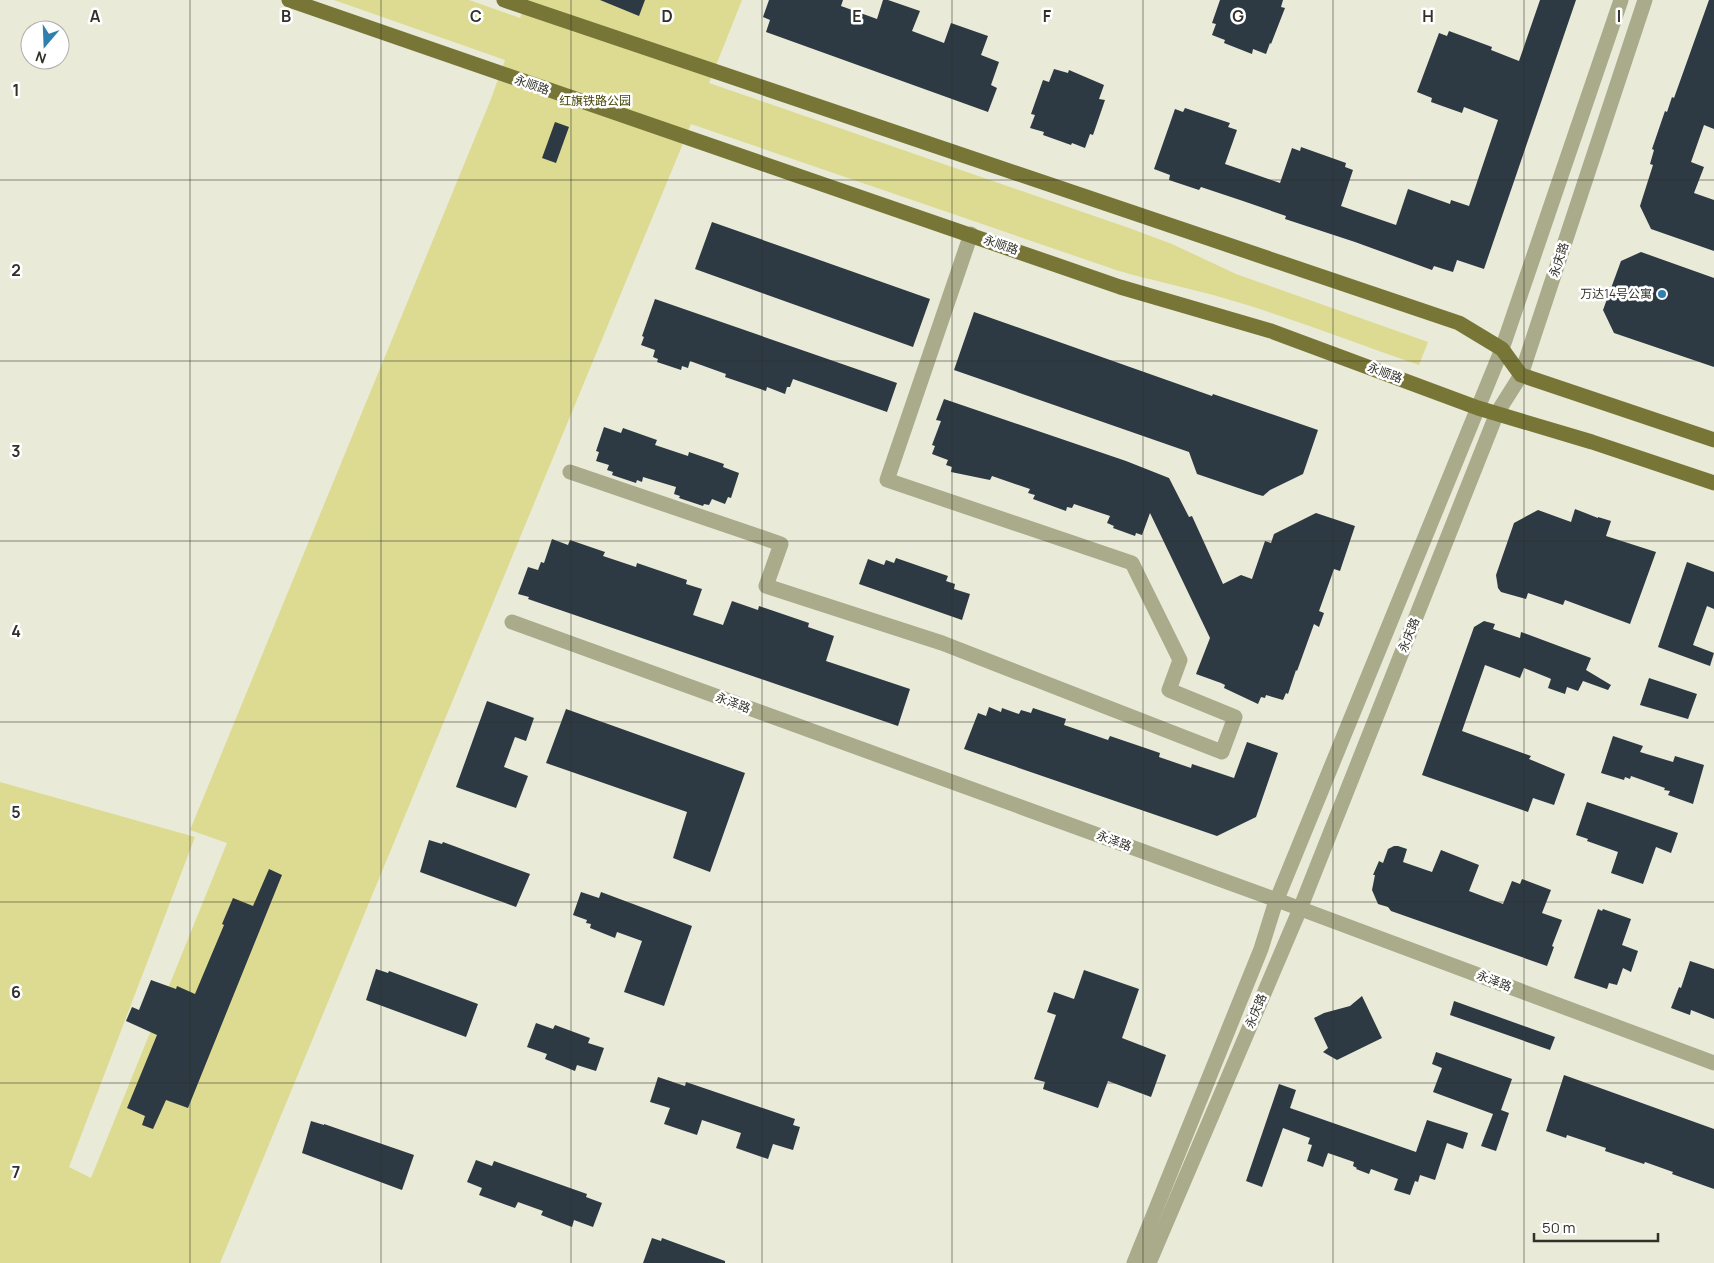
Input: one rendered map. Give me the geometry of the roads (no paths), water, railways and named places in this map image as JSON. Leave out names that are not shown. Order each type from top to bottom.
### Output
[{"type":"main road","name":"永顺路","points":[[289,0],[1120,287],[1271,331],[1478,408],[1592,442],[1714,483]]},
{"type":"main road","points":[[504,0],[1459,323],[1502,349],[1520,375],[1714,440]]},
{"type":"street","name":"永庆路","points":[[1134,1263],[1261,949],[1277,900],[1502,349],[1621,0]]},
{"type":"street","name":"永庆路","points":[[1149,1263],[1300,909],[1497,413],[1520,375],[1645,0]]},
{"type":"street","points":[[570,472],[781,544],[766,586],[942,643],[1222,752],[1235,716],[1169,690],[1180,660],[1132,563],[887,480],[971,234]]},
{"type":"street","name":"永泽路","points":[[512,622],[1277,900],[1714,1063]]},
{"type":"place","name":"万达14号公寓","points":[[1662,294]]},
{"type":"park label","name":"红旗铁路公园","points":[[595,101]]}]
